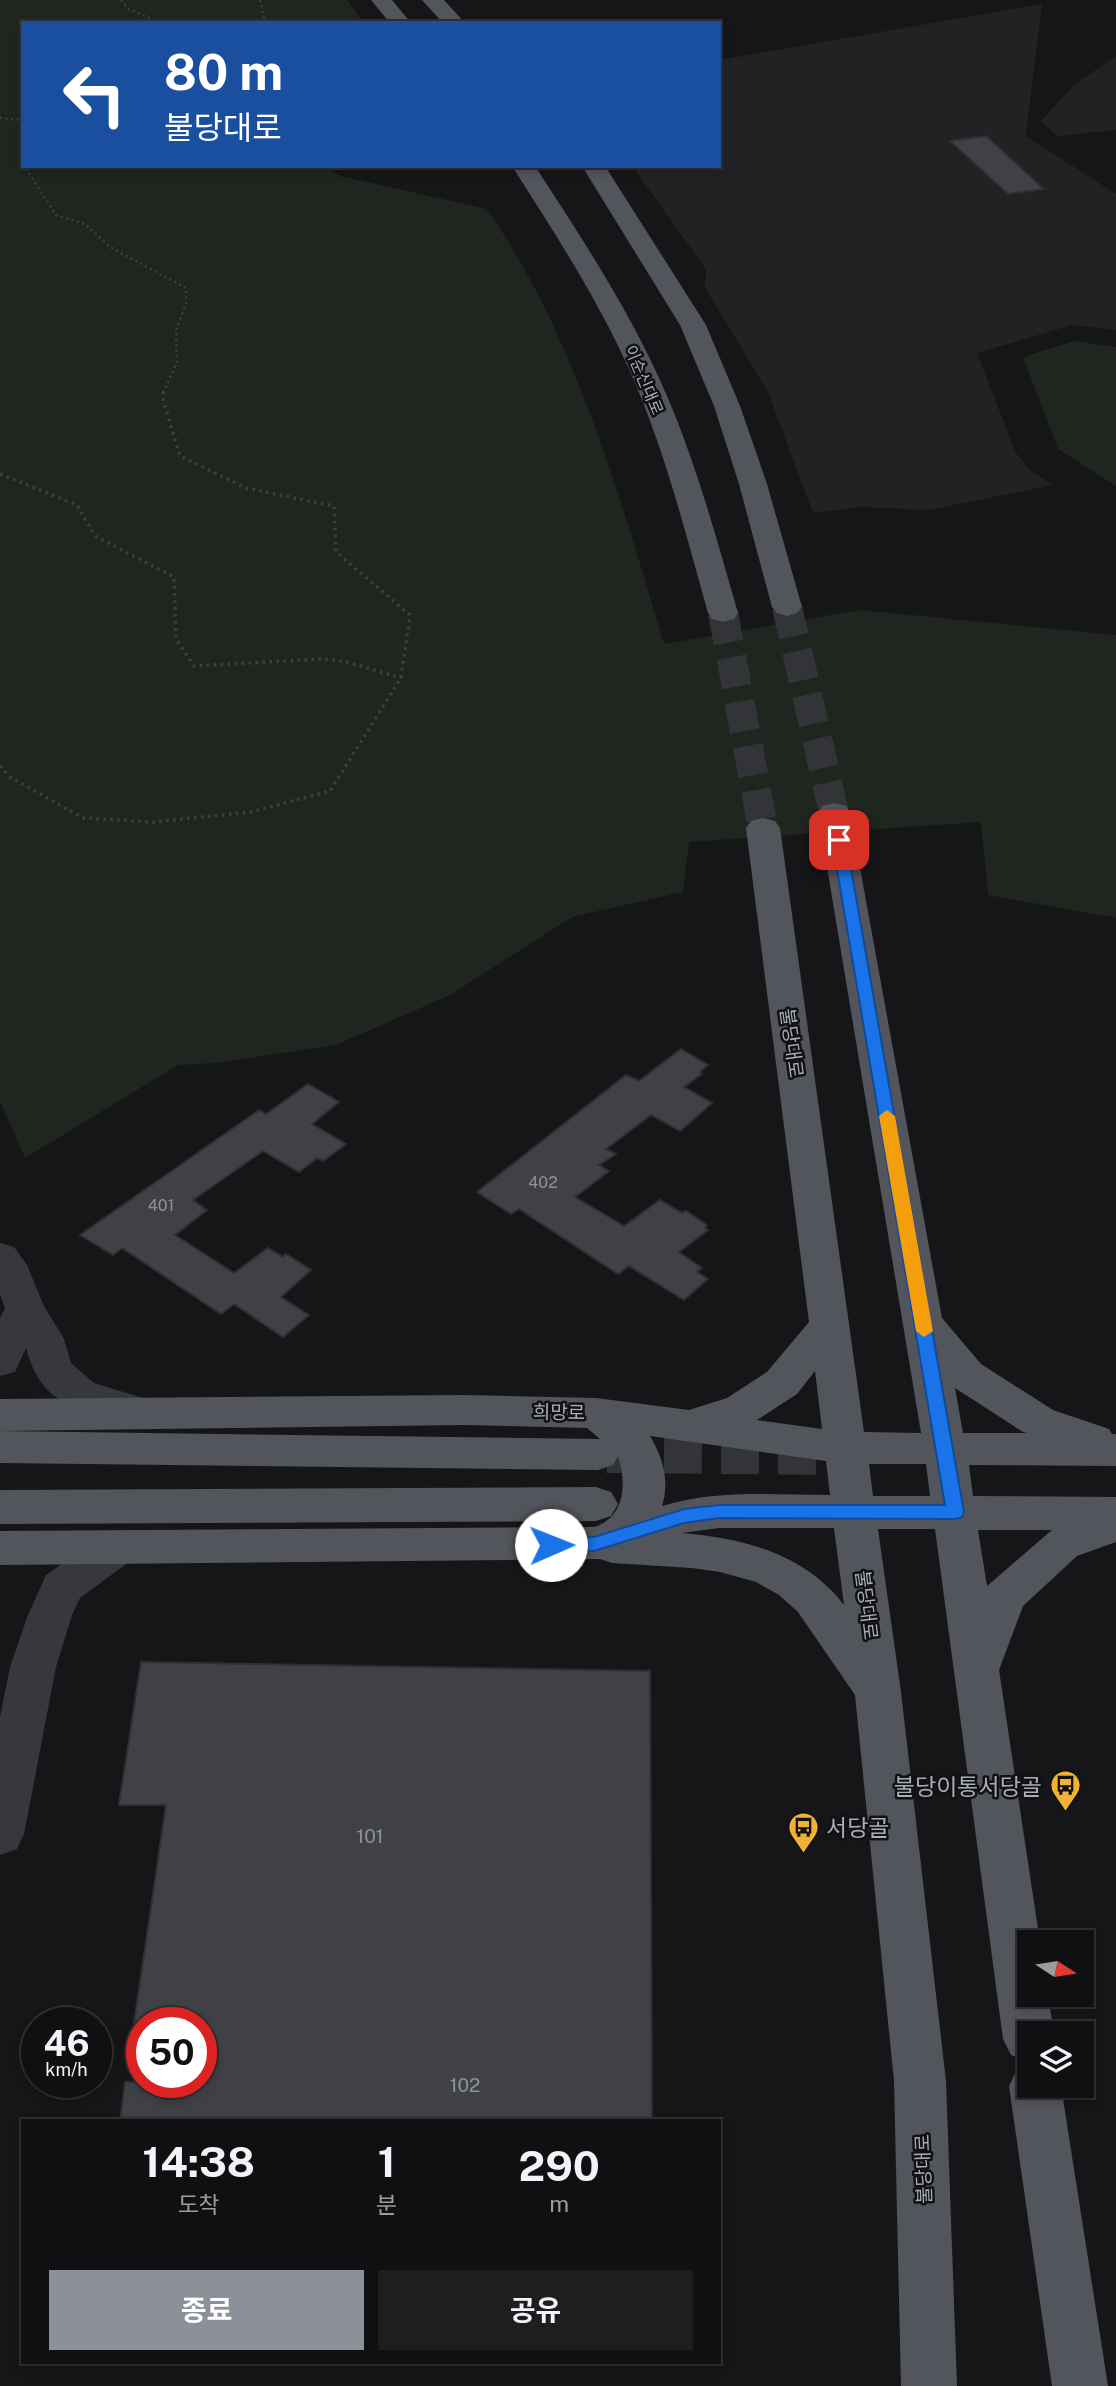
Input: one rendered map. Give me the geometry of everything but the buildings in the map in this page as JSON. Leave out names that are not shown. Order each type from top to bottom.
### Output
[{"type":"main road","points":[[380,0],[399,21]]},
{"type":"main road","points":[[432,0],[453,21]]},
{"type":"main road","name":"이순신대로","points":[[524,168],[600,287],[643,370],[691,499],[723,613]]},
{"type":"main road","points":[[594,168],[693,325],[727,406],[753,484],[787,607]]},
{"type":"main road","points":[[834,813],[946,1449],[1027,2021]]},
{"type":"main road","name":"불당대로","points":[[763,828],[878,1692],[920,2081],[929,2386]]},
{"type":"main road","points":[[923,1323],[966,1375],[1038,1421],[1116,1449]]},
{"type":"main road","points":[[685,1427],[742,1409],[782,1383],[830,1324]]},
{"type":"main road","name":"희망로","points":[[0,1415],[464,1410],[597,1433],[685,1427],[847,1448],[1116,1449]]},
{"type":"main road","points":[[0,1447],[597,1433],[632,1441],[641,1459],[645,1492],[638,1514],[604,1528]]},
{"type":"main road","points":[[0,1507],[604,1528],[768,1566],[813,1599],[878,1692]]},
{"type":"main road","points":[[0,1548],[118,1547],[604,1528],[719,1511],[1116,1514]]},
{"type":"main road","points":[[978,1668],[1004,1596],[1062,1544],[1116,1524]]},
{"type":"main road","points":[[1037,2098],[1080,2386]]},
{"type":"street","points":[[0,1257],[13,1275],[25,1308],[44,1339],[53,1370],[79,1394],[141,1413]]},
{"type":"street","points":[[0,1361],[25,1308]]},
{"type":"street","points":[[0,1833],[33,1667],[50,1615],[62,1587],[118,1547]]},
{"type":"path","points":[[121,0],[128,9],[157,21]]},
{"type":"path","points":[[260,0],[265,21]]},
{"type":"path","points":[[0,118],[21,120]]},
{"type":"path","points":[[0,766],[10,777],[83,818],[155,822],[250,812],[330,791],[401,678],[410,615],[336,552],[334,506],[246,488],[180,456],[162,396],[177,362],[176,330],[186,304],[186,288],[110,247],[85,224],[56,215],[26,168]]},
{"type":"path","points":[[0,474],[77,505],[96,536],[174,577],[176,639],[194,666],[322,659],[347,662],[401,678]]},
{"type":"shaded area","points":[[0,0],[347,0],[363,21],[21,21],[21,168],[328,168],[340,176],[487,209],[518,258],[571,364],[612,476],[664,644],[860,610],[1116,635],[1116,918],[988,895],[981,822],[689,842],[683,892],[572,917],[450,995],[336,1045],[216,1063],[178,1065],[25,1158],[0,1101]]},
{"type":"shaded area","points":[[1042,4],[1026,136],[1116,194],[1116,330],[1072,325],[977,353],[1016,453],[1031,471],[1053,485],[928,510],[862,507],[813,513],[768,392],[705,288],[706,269],[633,168],[721,168],[721,60]]},
{"type":"shaded area","points":[[1116,56],[1116,130],[1057,136],[1041,121],[1074,85]]},
{"type":"shaded area","points":[[1074,341],[1116,347],[1116,486],[1058,449],[1023,357]]},
{"type":"tunnel","points":[[787,607],[834,813]]},
{"type":"tunnel","points":[[723,613],[763,828]]},
{"type":"tunnel","points":[[607,1454],[841,1456]]},
{"type":"slow traffic","points":[[887,1116],[924,1331]]},
{"type":"place","name":"불당이통서당골","points":[[1065,1813]]},
{"type":"place","name":"서당골","points":[[803,1854]]},
{"type":"route","points":[[551,1545],[594,1544],[684,1516],[719,1511],[956,1512],[839,840]]}]
